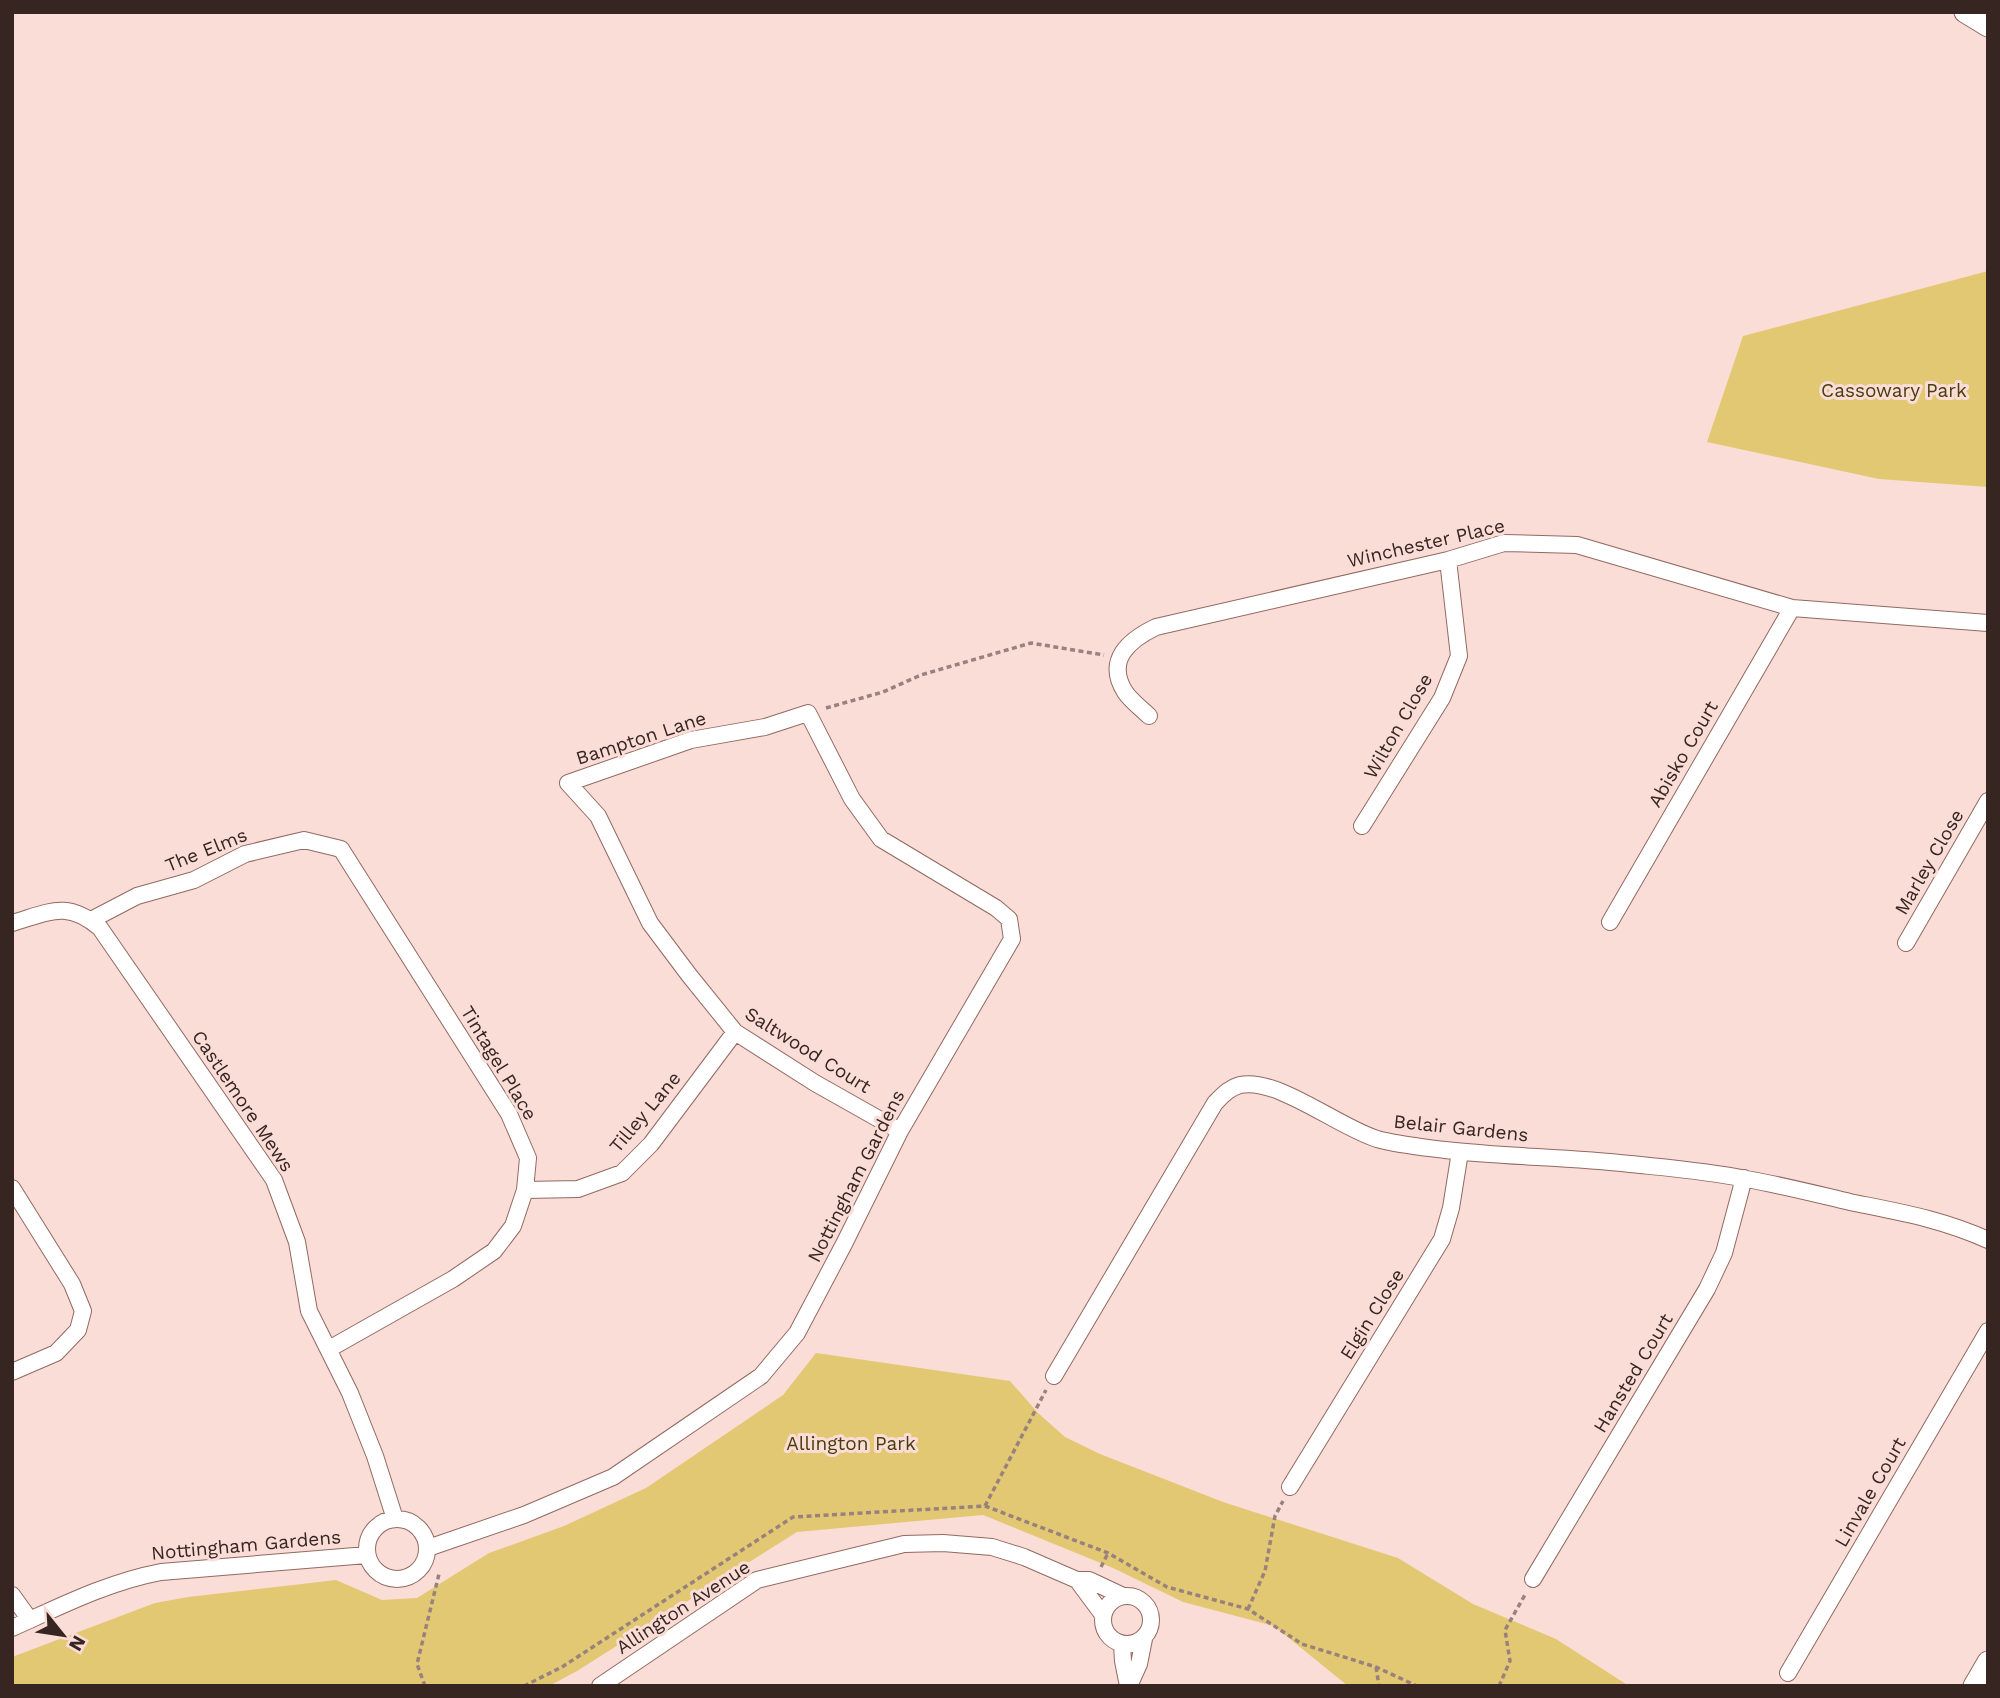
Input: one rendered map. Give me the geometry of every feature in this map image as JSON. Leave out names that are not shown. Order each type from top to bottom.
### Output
[{"type":"street","points":[[1965,12],[1988,26]]},
{"type":"street","name":"Winchester Place","points":[[1120,657],[1133,639],[1156,627],[1448,560],[1504,543],[1577,545],[1792,608],[1988,623]]},
{"type":"street","name":"Wilton Close","points":[[1363,826],[1442,698],[1459,656],[1448,560]]},
{"type":"street","name":"Abisko Court","points":[[1610,922],[1792,608]]},
{"type":"street","points":[[1120,657],[1118,677],[1126,694],[1149,716]]},
{"type":"street","name":"Bampton Lane","points":[[568,783],[691,740],[765,727],[808,713]]},
{"type":"street","name":"Nottingham Gardens","points":[[428,1548],[524,1515],[613,1477],[761,1376],[797,1333],[900,1131],[1012,939],[1009,919],[881,839],[852,799],[808,713]]},
{"type":"street","name":"Saltwood Court","points":[[568,783],[598,816],[650,922],[735,1032],[900,1131]]},
{"type":"street","name":"Marley Close","points":[[1906,943],[1988,801]]},
{"type":"street","name":"The Elms","points":[[91,920],[137,896],[194,880],[245,854],[304,840],[341,849]]},
{"type":"street","name":"Tintagel Place","points":[[329,1349],[453,1279],[494,1251],[513,1226],[525,1189],[528,1158],[509,1114],[341,849]]},
{"type":"street","points":[[12,923],[54,911],[80,912],[91,920]]},
{"type":"street","name":"Castlemore Mews","points":[[91,920],[100,928],[274,1180],[296,1242],[309,1311],[329,1349],[376,1456],[395,1519]]},
{"type":"street","name":"Tilley Lane","points":[[525,1189],[578,1189],[622,1173],[652,1144],[735,1032]]},
{"type":"street","name":"Belair Gardens","points":[[1054,1376],[1215,1103],[1238,1085],[1254,1083],[1270,1087],[1376,1139],[1460,1152],[1629,1164],[1744,1178],[1922,1215],[1988,1240]]},
{"type":"street","name":"Elgin Close","points":[[1290,1487],[1442,1239],[1451,1208],[1460,1152]]},
{"type":"street","name":"Hansted Court","points":[[1534,1578],[1707,1289],[1724,1253],[1744,1178]]},
{"type":"street","points":[[12,1188],[72,1284],[83,1311],[78,1331],[56,1353],[12,1371]]},
{"type":"street","name":"Linvale Court","points":[[1788,1673],[1988,1331]]},
{"type":"street","points":[[395,1519],[411,1522],[418,1527],[428,1548],[419,1571],[405,1579],[397,1580],[375,1570],[368,1555],[369,1538],[373,1531],[395,1519]]},
{"type":"street","name":"Allington Avenue","points":[[600,1686],[757,1580],[904,1544],[943,1543],[992,1547],[1024,1557],[1077,1580],[1088,1580],[1123,1596]]},
{"type":"street","name":"Nottingham Gardens","points":[[12,1628],[107,1586],[150,1574],[368,1555]]},
{"type":"street","name":"Allington Avenue","points":[[1077,1580],[1104,1615]]},
{"type":"street","points":[[12,1595],[30,1620]]},
{"type":"street","points":[[1128,1686],[1139,1664],[1144,1639],[1152,1625],[1150,1610],[1138,1598],[1123,1596],[1108,1605],[1103,1623],[1109,1637],[1122,1644],[1134,1644],[1144,1639]]},
{"type":"street","points":[[1122,1644],[1128,1686]]},
{"type":"street","points":[[1974,1686],[1988,1662]]},
{"type":"path","points":[[808,713],[883,692],[921,675],[1031,643],[1120,657]]},
{"type":"path","points":[[985,1506],[1054,1376]]},
{"type":"path","points":[[1248,1609],[1265,1571],[1275,1516],[1290,1487]]},
{"type":"path","points":[[524,1686],[562,1667],[793,1517],[985,1506],[1108,1553],[1167,1587],[1248,1609],[1302,1644],[1376,1667],[1417,1686]]},
{"type":"path","points":[[425,1686],[417,1664],[439,1574]]},
{"type":"path","points":[[1499,1686],[1510,1661],[1505,1630],[1534,1578]]},
{"type":"path","points":[[1376,1667],[1379,1686]]},
{"type":"green space","name":"Cassowary Park","points":[[1988,271],[1988,487],[1879,479],[1707,442],[1743,336]]},
{"type":"green space","name":"Allington Park","points":[[816,1353],[1010,1381],[1038,1413],[1065,1437],[1100,1454],[1223,1502],[1398,1558],[1473,1604],[1556,1639],[1629,1686],[1348,1686],[1274,1626],[1183,1602],[1113,1568],[983,1515],[797,1532],[549,1686],[12,1686],[12,1657],[155,1603],[336,1580],[382,1600],[417,1598],[489,1553],[564,1526],[646,1488],[783,1395]]}]
